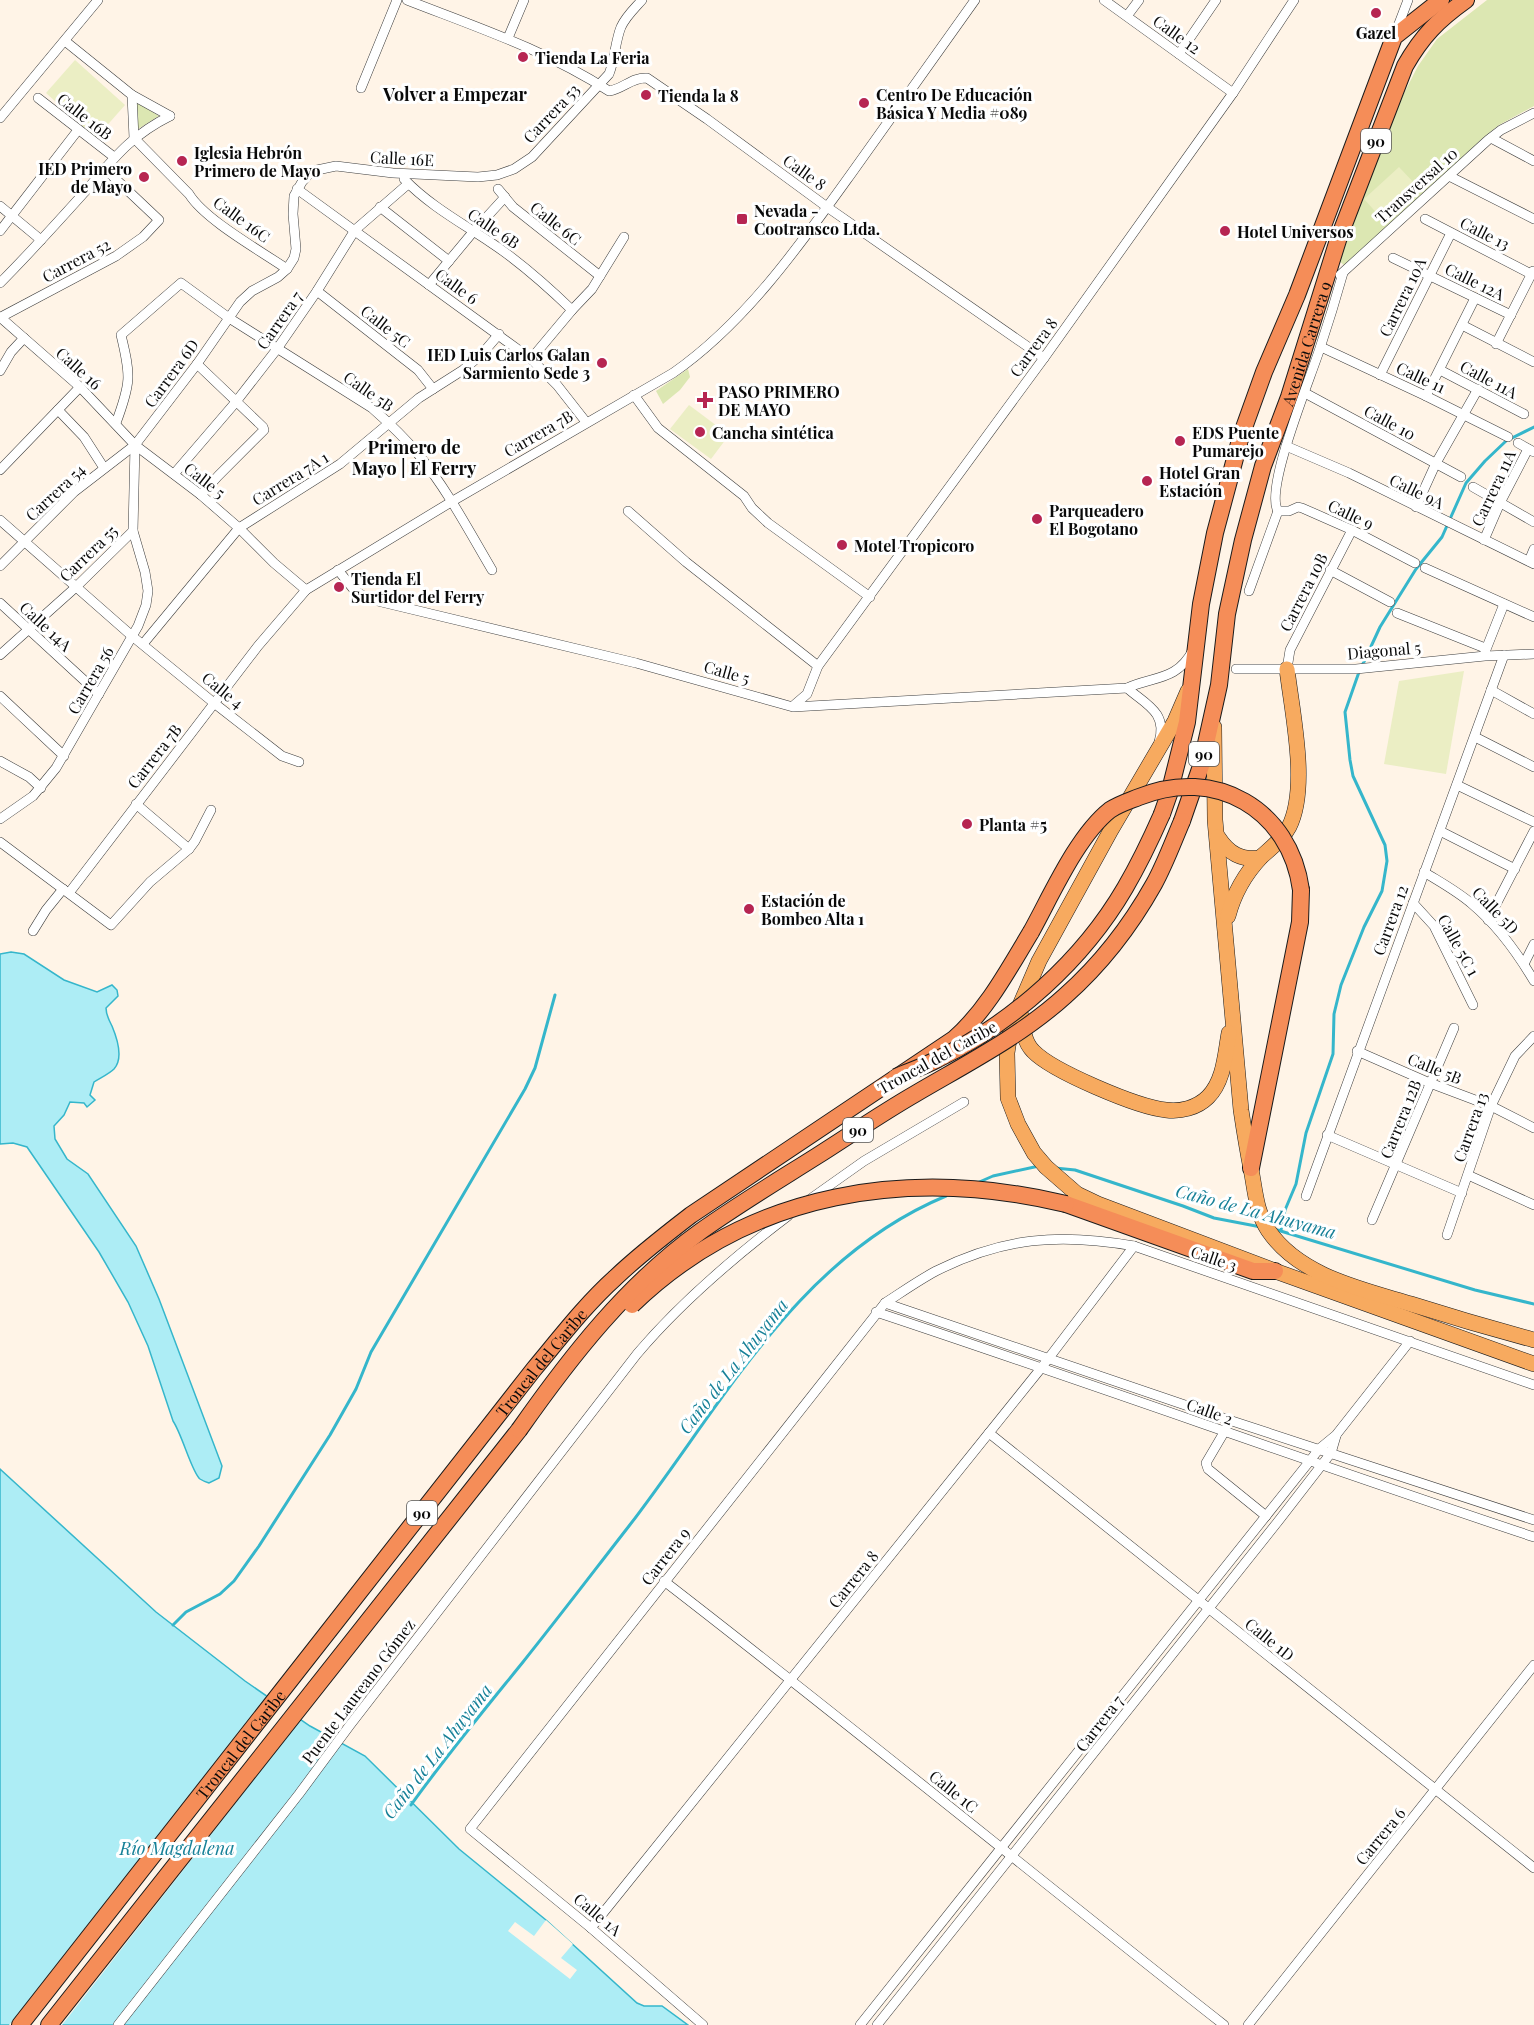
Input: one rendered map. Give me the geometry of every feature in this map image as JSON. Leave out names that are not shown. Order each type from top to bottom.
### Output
[{"type":"highway","points":[[1394,37],[1441,0]]},
{"type":"highway","name":"Avenida Carrera 9","points":[[1182,821],[1201,766],[1219,685],[1227,614],[1243,540],[1263,466],[1288,397],[1349,208],[1405,66],[1417,44],[1451,11],[1466,0]]},
{"type":"highway","name":"Avenida Carrera 9","points":[[1162,814],[1187,722],[1196,644],[1215,533],[1241,436],[1264,372],[1297,295],[1394,37]]},
{"type":"highway","points":[[896,1077],[954,1040],[969,1026],[989,1001],[1086,837],[1102,818],[1124,802],[1161,789],[1186,786],[1212,788],[1236,796],[1256,809],[1281,835],[1297,867],[1301,890],[1300,922],[1251,1167]]},
{"type":"highway","name":"Troncal del Caribe","points":[[20,2025],[578,1316],[614,1278],[675,1227],[896,1077],[939,1059],[976,1038],[1011,1014],[1043,987],[1073,957],[1112,907],[1145,852],[1162,814]]},
{"type":"highway","name":"Troncal del Caribe","points":[[49,2025],[519,1430],[594,1330],[627,1293],[700,1231],[913,1095],[978,1059],[1065,996],[1118,938],[1137,911],[1154,884],[1182,821]]},
{"type":"highway","points":[[519,1430],[602,1335],[638,1299],[696,1254],[757,1222],[795,1207],[835,1196],[904,1187],[977,1188],[1023,1194],[1066,1204],[1253,1271],[1275,1271]]},
{"type":"main road","points":[[1226,926],[1232,901],[1244,878],[1289,828],[1297,806],[1300,777],[1287,669]]},
{"type":"main road","points":[[1192,679],[1175,721],[1111,830],[1039,961],[1011,1026],[1007,1053],[1008,1098],[1018,1124],[1034,1152],[1060,1180],[1077,1194],[1098,1204],[1275,1271],[1534,1364]]},
{"type":"main road","points":[[1219,685],[1214,728],[1215,820],[1241,1110],[1258,1209],[1267,1228],[1281,1246],[1311,1268],[1341,1282],[1477,1325],[1534,1340]]},
{"type":"main road","points":[[1218,836],[1225,848],[1235,855],[1247,859],[1260,858]]},
{"type":"main road","points":[[1020,1005],[1025,1036],[1033,1052],[1057,1067],[1125,1099],[1167,1111],[1185,1110],[1200,1102],[1207,1098],[1218,1082],[1223,1070],[1233,1010]]},
{"type":"street","points":[[0,118],[98,0]]},
{"type":"street","points":[[361,88],[397,0]]},
{"type":"street","points":[[407,0],[508,38],[599,84]]},
{"type":"street","points":[[508,38],[524,0]]},
{"type":"street","name":"Carrera 53","points":[[467,176],[497,175],[514,169],[532,157],[609,74],[621,27],[642,0]]},
{"type":"street","name":"Carrera 7B","points":[[33,931],[46,910],[66,891],[258,646],[306,590],[586,422],[673,373],[699,353],[771,282],[975,0]]},
{"type":"street","name":"Calle 12","points":[[1104,0],[1233,93]]},
{"type":"street","points":[[1127,16],[1139,0]]},
{"type":"street","points":[[1179,54],[1216,0]]},
{"type":"street","name":"Carrera 8","points":[[793,706],[807,694],[818,666],[1233,93],[1294,0]]},
{"type":"street","points":[[1394,37],[1408,0]]},
{"type":"street","points":[[0,283],[114,157],[134,138],[170,116],[132,95],[65,41]]},
{"type":"street","name":"Calle 8","points":[[599,84],[609,91],[637,78],[647,78],[827,207],[1044,357]]},
{"type":"street","points":[[132,95],[134,138]]},
{"type":"street","name":"Calle 16B","points":[[38,98],[114,157]]},
{"type":"street","name":"Transversal 10","points":[[1324,287],[1343,273],[1491,138],[1534,113]]},
{"type":"street","points":[[0,231],[78,130]]},
{"type":"street","name":"Calle 16C","points":[[134,138],[195,203],[216,221],[287,269]]},
{"type":"street","points":[[1491,138],[1534,161]]},
{"type":"street","name":"Calle 16E","points":[[297,189],[308,175],[317,170],[336,166],[355,170],[467,176]]},
{"type":"street","name":"Carrera 52","points":[[0,317],[116,256],[143,237],[159,220],[105,169]]},
{"type":"street","name":"Calle 6B","points":[[398,173],[435,207],[515,260],[572,310]]},
{"type":"street","points":[[1449,176],[1534,219]]},
{"type":"street","name":"Carrera 7","points":[[174,474],[236,403],[277,349],[355,230],[408,184]]},
{"type":"street","points":[[287,269],[294,258],[296,249],[293,203],[297,189]]},
{"type":"street","name":"Calle 6","points":[[297,189],[531,359],[586,422]]},
{"type":"street","name":"Calle 6C","points":[[498,189],[513,207],[600,276]]},
{"type":"street","points":[[429,285],[472,232],[505,197]]},
{"type":"street","points":[[0,206],[41,240]]},
{"type":"street","points":[[380,207],[449,261]]},
{"type":"street","name":"Calle 13","points":[[1425,219],[1533,271]]},
{"type":"street","name":"Carrera 10A","points":[[1380,375],[1451,233]]},
{"type":"street","points":[[531,359],[592,290],[624,237]]},
{"type":"street","name":"Calle 12A","points":[[1393,258],[1511,315]]},
{"type":"street","name":"Carrera 6D","points":[[135,445],[197,364],[240,302],[252,291],[278,277],[287,269]]},
{"type":"street","points":[[1496,344],[1533,271]]},
{"type":"street","points":[[1249,591],[1276,508],[1276,488],[1286,446],[1321,347],[1343,273]]},
{"type":"street","name":"Calle 5B","points":[[116,423],[126,396],[130,374],[122,335],[181,283],[229,318],[372,408],[389,423],[418,453],[492,570]]},
{"type":"street","name":"Calle 5C","points":[[317,291],[418,370],[433,388]]},
{"type":"street","points":[[1426,396],[1475,298]]},
{"type":"street","name":"Calle 16","points":[[0,317],[80,387],[135,445]]},
{"type":"street","points":[[1462,325],[1534,362]]},
{"type":"street","name":"Carrera 7A 1","points":[[143,644],[239,528],[340,464],[419,398],[463,370],[482,354],[498,334]]},
{"type":"street","points":[[0,371],[11,352],[24,338]]},
{"type":"street","name":"Calle 11","points":[[1321,347],[1508,436]]},
{"type":"street","points":[[197,364],[263,427],[263,433],[201,495]]},
{"type":"street","name":"Calle 11A","points":[[1440,370],[1524,414]]},
{"type":"street","points":[[0,470],[80,387]]},
{"type":"street","points":[[1416,507],[1436,463],[1478,389]]},
{"type":"street","name":"Calle 10","points":[[1305,393],[1461,477]]},
{"type":"street","points":[[634,395],[658,428],[744,496],[752,508],[768,523],[870,597]]},
{"type":"street","points":[[58,410],[84,437],[104,468]]},
{"type":"street","points":[[1518,443],[1531,450]]},
{"type":"street","name":"Calle 5","points":[[135,445],[201,495],[306,590]]},
{"type":"street","name":"Carrera 54","points":[[0,566],[74,492],[135,445]]},
{"type":"street","name":"Carrera 55","points":[[0,655],[76,587],[133,531],[135,445]]},
{"type":"street","name":"Calle 9A","points":[[1286,446],[1349,473],[1531,562]]},
{"type":"street","name":"Carrera 11A","points":[[1484,540],[1500,503],[1531,450]]},
{"type":"street","points":[[1473,487],[1534,522]]},
{"type":"street","name":"Calle 9","points":[[1276,508],[1289,511],[1298,507],[1352,530],[1415,563]]},
{"type":"street","points":[[628,511],[686,562],[818,666]]},
{"type":"street","name":"Calle 4","points":[[0,520],[132,636],[214,703],[282,756],[299,762]]},
{"type":"street","name":"Carrera 10B","points":[[1287,669],[1290,650],[1352,530]]},
{"type":"street","name":"Carrera 56","points":[[0,819],[42,788],[64,756],[132,636],[146,605],[148,591],[133,531]]},
{"type":"street","points":[[1531,562],[1534,549]]},
{"type":"street","points":[[1425,568],[1534,617]]},
{"type":"street","name":"Calle 5","points":[[338,570],[355,591],[369,599],[625,660],[793,706],[1127,688],[1170,675],[1185,662],[1196,644]]},
{"type":"street","points":[[1330,570],[1390,602]]},
{"type":"street","name":"Calle 14A","points":[[0,603],[99,694]]},
{"type":"street","points":[[1397,613],[1485,652],[1504,604]]},
{"type":"street","name":"Diagonal 5","points":[[1236,669],[1361,668],[1485,652],[1503,655],[1534,654]]},
{"type":"street","name":"Carrera 12","points":[[1306,1196],[1503,655]]},
{"type":"street","points":[[1127,688],[1145,700],[1154,710],[1160,722],[1161,735],[1155,757]]},
{"type":"street","points":[[1491,690],[1534,714]]},
{"type":"street","points":[[0,696],[64,756]]},
{"type":"street","points":[[1475,737],[1534,767]]},
{"type":"street","points":[[0,761],[29,777],[42,788]]},
{"type":"street","points":[[1456,785],[1534,822]]},
{"type":"street","points":[[136,804],[189,849]]},
{"type":"street","points":[[0,843],[113,925],[137,894],[189,849],[211,810]]},
{"type":"street","points":[[1440,831],[1515,869]]},
{"type":"street","points":[[1488,920],[1534,831]]},
{"type":"street","name":"Calle 5D","points":[[1424,873],[1458,893],[1488,920],[1524,964],[1534,981]]},
{"type":"street","name":"Calle 5C 1","points":[[1413,903],[1434,926],[1473,1005]]},
{"type":"street","points":[[1524,964],[1534,944]]},
{"type":"street","name":"Carrera 12B","points":[[1372,1220],[1454,1028]]},
{"type":"street","name":"Carrera 13","points":[[1447,1235],[1491,1106],[1515,1056],[1534,1036]]},
{"type":"street","name":"Calle 5B","points":[[1358,1051],[1430,1083],[1491,1106],[1534,1128]]},
{"type":"street","name":"Puente Laureano Gómez","points":[[118,2025],[657,1330],[694,1293],[819,1192],[864,1161],[960,1104]]},
{"type":"street","points":[[1327,1135],[1462,1193]]},
{"type":"street","points":[[1468,1175],[1534,1205]]},
{"type":"street","name":"Calle 3","points":[[885,1303],[960,1260],[1002,1246],[1041,1239],[1098,1240],[1134,1246],[1534,1385]]},
{"type":"street","name":"Carrera 8","points":[[591,1928],[1042,1367],[1134,1246]]},
{"type":"street","name":"Carrera 9","points":[[470,1829],[885,1303]]},
{"type":"street","name":"Calle 2","points":[[885,1303],[1534,1520]]},
{"type":"street","name":"Calle 2","points":[[876,1312],[1042,1367],[1224,1433],[1534,1537]]},
{"type":"street","name":"Carrera 7","points":[[860,2025],[1319,1449],[1336,1434],[1410,1341]]},
{"type":"street","points":[[1230,1420],[1208,1458],[1206,1463],[1208,1469],[1266,1516]]},
{"type":"street","name":"Calle 1D","points":[[989,1433],[1534,1868]]},
{"type":"street","name":"Carrera 7","points":[[877,2025],[1321,1466],[1331,1453],[1336,1434]]},
{"type":"street","name":"Calle 1C","points":[[664,1581],[791,1679],[1011,1858],[1224,2025]]},
{"type":"street","name":"Carrera 6","points":[[1248,2025],[1534,1665]]},
{"type":"street","name":"Calle 1A","points":[[470,1829],[591,1928],[703,2025]]},
{"type":"green space","points":[[1487,0],[1534,0],[1534,106],[1499,125],[1484,137],[1345,266],[1338,260],[1400,101],[1418,66],[1437,39]]},
{"type":"green space","points":[[75,60],[125,105],[96,138],[46,93]]},
{"type":"green space","points":[[136,102],[159,116],[138,129]]},
{"type":"green space","points":[[1399,167],[1417,186],[1382,219],[1364,199]]},
{"type":"green space","points":[[688,369],[690,377],[680,390],[663,404],[656,391]]},
{"type":"green space","name":"Cancha sintética","points":[[689,405],[729,435],[711,459],[670,429]]},
{"type":"green space","points":[[1464,671],[1446,774],[1384,764],[1399,681]]},
{"type":"water","points":[[11,952],[24,954],[64,980],[97,992],[112,985],[117,990],[118,996],[106,1008],[119,1048],[117,1064],[112,1071],[94,1082],[90,1095],[95,1100],[87,1107],[84,1103],[70,1102],[64,1115],[54,1126],[55,1139],[67,1159],[88,1174],[136,1246],[159,1299],[222,1466],[219,1478],[209,1483],[200,1479],[194,1469],[173,1421],[148,1346],[128,1302],[99,1252],[27,1147],[13,1143],[0,1144],[0,954]]},
{"type":"water","name":"Río Magdalena","points":[[0,1469],[156,1612],[245,1681],[310,1726],[365,1756],[459,1849],[546,1920],[637,2003],[644,2006],[662,2006],[688,2025],[0,2025]]},
{"type":"pier","points":[[268,1694],[303,1717],[62,2025],[9,2025]]},
{"type":"pier","points":[[546,1920],[573,1944],[561,1958],[577,1970],[570,1979],[508,1931],[515,1922],[534,1936]]},
{"type":"waterway","points":[[1362,666],[1380,627],[1416,569],[1442,537],[1466,483],[1506,441],[1534,427]]},
{"type":"waterway","points":[[1281,1230],[1285,1210],[1296,1184],[1306,1133],[1333,1054],[1334,1014],[1341,985],[1364,927],[1382,891],[1387,861],[1385,845],[1353,776],[1350,760],[1345,712],[1359,672]]},
{"type":"waterway","points":[[173,1625],[186,1612],[220,1594],[234,1581],[330,1435],[356,1389],[371,1352],[525,1089],[535,1068],[555,995]]},
{"type":"waterway","name":"Caño de La Ahuyama","points":[[977,1183],[993,1176],[1039,1166]]},
{"type":"waterway","name":"Caño de La Ahuyama","points":[[1055,1168],[1075,1170],[1214,1218],[1261,1227]]},
{"type":"waterway","name":"Caño de La Ahuyama","points":[[411,1805],[629,1526],[731,1384],[767,1338],[805,1295],[847,1257],[893,1223],[946,1196]]},
{"type":"waterway","name":"Caño de La Ahuyama","points":[[1274,1229],[1475,1290],[1534,1304]]},
{"type":"place","name":"Gazel","points":[[1376,13]]},
{"type":"place","name":"Tienda La Feria","points":[[523,57]]},
{"type":"place","name":"Tienda la 8","points":[[646,95]]},
{"type":"place","name":"Centro De Educación Básica Y Media #089","points":[[864,103]]},
{"type":"place","name":"Iglesia Hebrón Primero de Mayo","points":[[182,161]]},
{"type":"place","name":"IED Primero de Mayo","points":[[144,177]]},
{"type":"place","name":"Nevada - Cootransco Ltda.","points":[[742,219]]},
{"type":"place","name":"Hotel Universos","points":[[1225,231]]},
{"type":"place","name":"IED Luis Carlos Galan Sarmiento Sede 3","points":[[602,363]]},
{"type":"place","name":"PASO PRIMERO DE MAYO","points":[[705,400]]},
{"type":"place","name":"Cancha sintética","points":[[700,432]]},
{"type":"place","name":"EDS Puente Pumarejo","points":[[1180,441]]},
{"type":"place","name":"Hotel Gran Estación","points":[[1147,481]]},
{"type":"place","name":"Parqueadero El Bogotano","points":[[1037,519]]},
{"type":"place","name":"Motel Tropicoro","points":[[842,545]]},
{"type":"place","name":"Tienda El Surtidor del Ferry","points":[[339,587]]},
{"type":"place","name":"Planta #5","points":[[967,824]]},
{"type":"place","name":"Estación de Bombeo Alta 1","points":[[749,909]]},
{"type":"district","name":"Volver a Empezar","points":[[455,94]]},
{"type":"district","name":"Primero de Mayo | El Ferry","points":[[414,457]]}]
